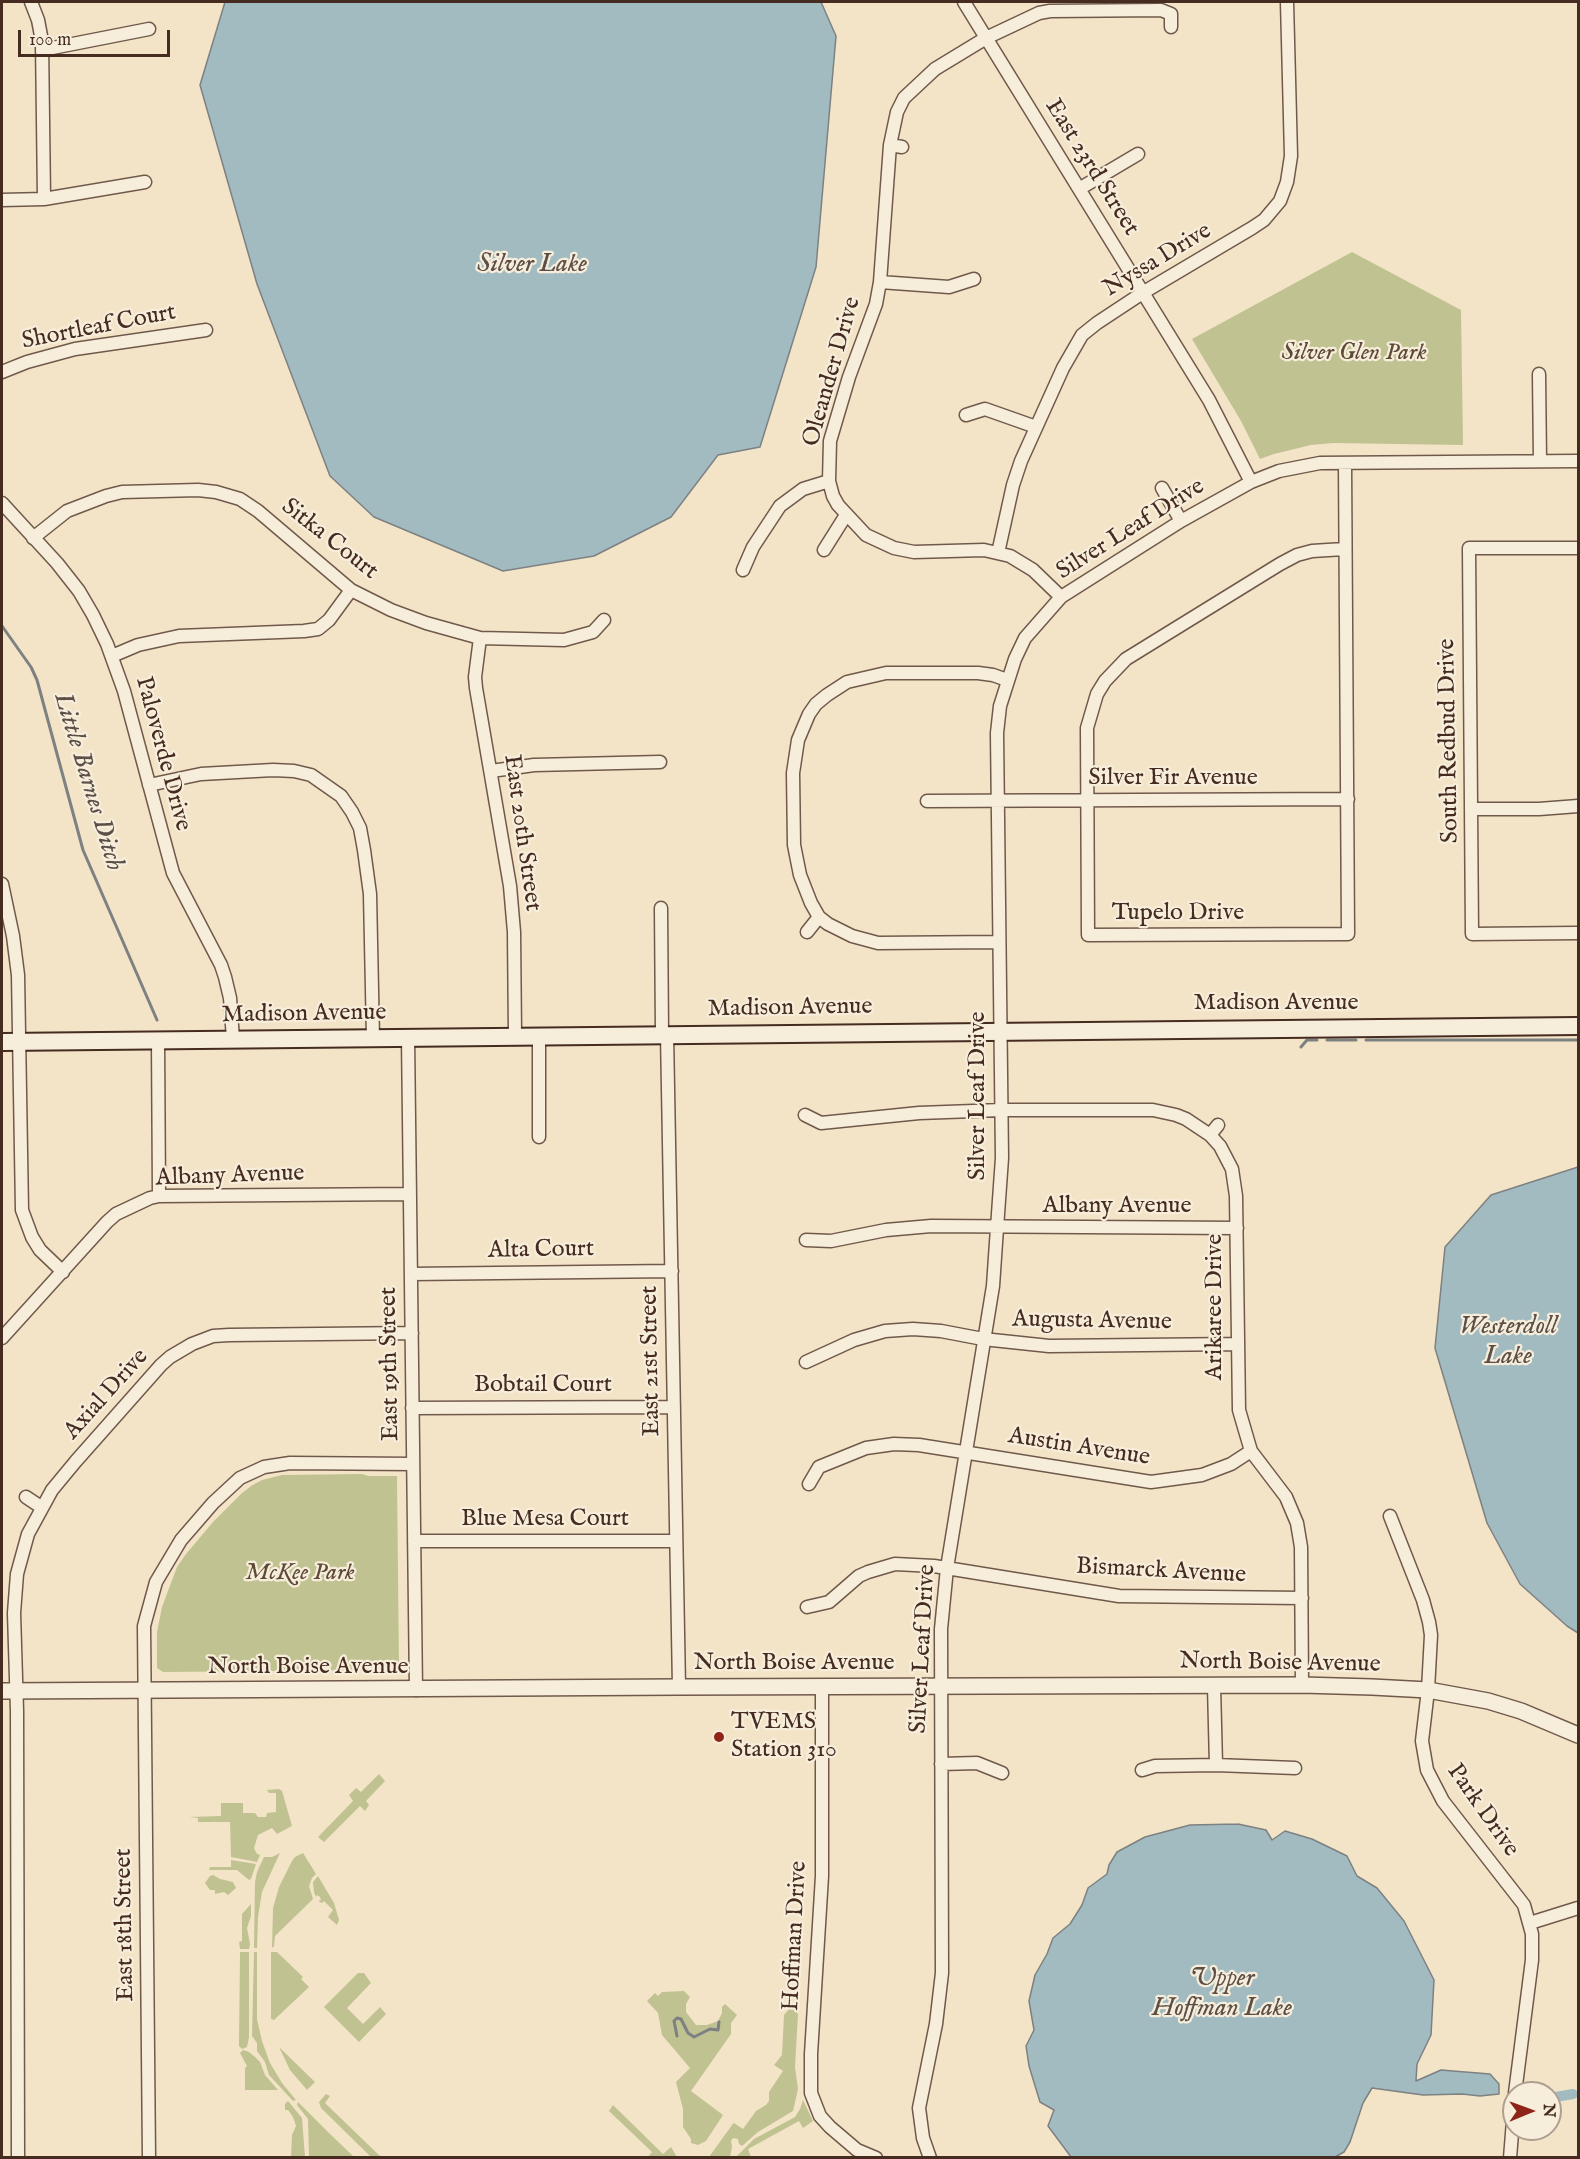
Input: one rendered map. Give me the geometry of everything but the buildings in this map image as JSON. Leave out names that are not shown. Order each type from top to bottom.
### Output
[{"type":"main road","name":"Madison Avenue","points":[[2,1042],[1000,1030],[1578,1026]]},
{"type":"street","points":[[31,2],[38,20],[42,50],[44,199]]},
{"type":"street","name":"East 23rd Street","points":[[964,2],[1209,400],[1251,482]]},
{"type":"street","name":"Nyssa Drive","points":[[998,553],[1013,485],[1063,368],[1082,335],[1144,292],[1264,220],[1280,201],[1287,182],[1291,156],[1287,2]]},
{"type":"street","name":"Oleander Drive","points":[[1061,597],[1033,570],[1010,556],[984,550],[914,552],[894,548],[866,535],[838,505],[829,481],[830,441],[849,377],[876,304],[896,146],[897,112],[904,98],[935,69],[986,38],[1039,13],[1161,10],[1171,14],[1171,27]]},
{"type":"street","points":[[42,50],[149,29]]},
{"type":"street","points":[[1080,189],[1137,154]]},
{"type":"street","points":[[2,200],[44,199],[145,182]]},
{"type":"street","points":[[880,282],[949,287],[974,279]]},
{"type":"street","name":"Shortleaf Court","points":[[2,372],[27,362],[75,349],[206,330]]},
{"type":"street","points":[[1539,374],[1540,461]]},
{"type":"street","points":[[966,416],[985,409],[1036,427]]},
{"type":"street","name":"Silver Leaf Drive","points":[[928,2157],[919,2108],[936,2024],[942,1973],[941,1629],[947,1568],[982,1339],[993,1286],[1002,1158],[997,733],[1000,706],[1007,680],[1025,638],[1061,597],[1181,521],[1251,482],[1279,471],[1308,465],[1345,463],[1578,461]]},
{"type":"street","name":"Tupelo Drive","points":[[1344,549],[1311,551],[1288,560],[1126,659],[1097,694],[1087,728],[1088,935],[1348,934],[1345,463]]},
{"type":"street","points":[[743,570],[753,547],[780,506],[803,489],[829,481]]},
{"type":"street","points":[[1162,488],[1181,521]]},
{"type":"street","name":"Sitka Court","points":[[33,538],[67,511],[92,499],[122,492],[198,490],[216,492],[240,499],[258,511],[351,590],[391,610],[426,623],[480,638],[564,640],[593,632],[604,620]]},
{"type":"street","name":"Paloverde Drive","points":[[2,503],[57,563],[79,591],[112,656],[174,873],[225,977],[230,999],[233,1039]]},
{"type":"street","points":[[825,550],[846,515]]},
{"type":"street","name":"South Redbud Drive","points":[[1578,548],[1469,548],[1472,934],[1578,933]]},
{"type":"street","points":[[112,656],[138,645],[179,636],[318,629],[329,620],[351,590]]},
{"type":"street","name":"East 20th Street","points":[[480,638],[475,677],[510,886],[514,932],[515,1036]]},
{"type":"street","points":[[998,942],[878,943],[852,936],[819,917],[805,891],[800,875],[793,829],[793,773],[802,727],[816,704],[847,682],[886,673],[978,673],[1007,680]]},
{"type":"street","points":[[491,771],[534,765],[660,762]]},
{"type":"street","points":[[150,785],[201,774],[294,771],[311,775],[341,796],[360,828],[370,894],[373,1038]]},
{"type":"street","name":"Silver Fir Avenue","points":[[927,801],[1348,799]]},
{"type":"street","points":[[1472,809],[1549,809],[1578,806]]},
{"type":"street","points":[[2,884],[13,936],[18,975],[22,1210],[32,1237],[40,1250],[63,1272]]},
{"type":"street","name":"East 21st Street","points":[[661,908],[672,1271],[679,1687]]},
{"type":"street","points":[[807,932],[819,917]]},
{"type":"street","points":[[539,1036],[539,1137]]},
{"type":"street","name":"East 19th Street","points":[[408,1038],[416,1690]]},
{"type":"street","points":[[158,1040],[159,1196]]},
{"type":"street","name":"Arikaree Drive","points":[[805,1115],[821,1123],[919,1113],[1001,1110],[1153,1110],[1176,1115],[1214,1130],[1234,1179],[1237,1228],[1239,1410],[1251,1451],[1286,1497],[1294,1514],[1301,1547],[1302,1685]]},
{"type":"street","name":"Albany Avenue","points":[[2,1338],[116,1214],[137,1203],[159,1196],[410,1194]]},
{"type":"street","name":"Albany Avenue","points":[[806,1240],[831,1241],[874,1231],[931,1226],[1237,1228]]},
{"type":"street","name":"Alta Court","points":[[411,1274],[672,1271]]},
{"type":"street","name":"Augusta Avenue","points":[[806,1362],[854,1340],[885,1330],[942,1331],[982,1339],[1049,1346],[1237,1344]]},
{"type":"street","name":"Axial Drive","points":[[18,2157],[9,1691],[15,1591],[28,1534],[41,1507],[76,1461],[160,1367],[170,1357],[192,1344],[213,1336],[229,1335],[412,1333]]},
{"type":"street","name":"Bobtail Court","points":[[412,1408],[674,1407]]},
{"type":"street","name":"Austin Avenue","points":[[809,1484],[819,1467],[866,1448],[894,1444],[919,1445],[1151,1482],[1202,1475],[1236,1461],[1251,1451]]},
{"type":"street","name":"East 18th Street","points":[[149,2157],[144,1626],[156,1582],[181,1540],[229,1486],[240,1478],[277,1464],[413,1464]]},
{"type":"street","points":[[26,1497],[41,1507]]},
{"type":"street","name":"Park Drive","points":[[1389,1516],[1423,1600],[1429,1622],[1428,1690],[1422,1741],[1427,1770],[1432,1783],[1464,1830],[1524,1905],[1530,1923],[1532,1960],[1517,2081]]},
{"type":"street","name":"Blue Mesa Court","points":[[414,1541],[676,1541]]},
{"type":"street","name":"Bismarck Avenue","points":[[807,1606],[829,1602],[859,1576],[895,1564],[947,1568],[1119,1596],[1302,1598]]},
{"type":"street","name":"North Boise Avenue","points":[[9,1691],[1302,1685],[1428,1690],[1470,1697],[1505,1706],[1578,1735]]},
{"type":"street","name":"Hoffman Drive","points":[[822,1686],[822,1876],[811,2044],[811,2093],[820,2116],[830,2127],[857,2150],[876,2157]]},
{"type":"street","points":[[1214,1686],[1216,1765]]},
{"type":"street","points":[[941,1764],[977,1763],[1002,1773]]},
{"type":"street","points":[[1142,1770],[1155,1766],[1216,1765],[1295,1768]]},
{"type":"street","points":[[1530,1923],[1578,1908]]},
{"type":"street","points":[[1510,2157],[1511,2141]]},
{"type":"green space","name":"Silver Glen Park","points":[[1352,252],[1461,310],[1463,445],[1333,443],[1311,445],[1260,459],[1241,421],[1192,339]]},
{"type":"green space","name":"McKee Park","points":[[282,1475],[397,1476],[399,1670],[163,1672],[157,1668],[157,1632],[162,1607],[177,1567],[213,1522],[241,1494],[262,1480]]},
{"type":"green space","points":[[379,1774],[385,1781],[366,1801],[369,1805],[365,1811],[360,1806],[324,1842],[318,1837],[353,1801],[349,1795],[356,1788],[361,1792]]},
{"type":"green space","points":[[267,1790],[282,1791],[292,1826],[277,1834],[272,1828],[258,1835],[254,1848],[260,1855],[257,1862],[231,1857],[230,1822],[198,1822],[198,1818],[189,1817],[221,1816],[221,1803],[243,1803],[243,1813],[255,1813],[258,1817],[266,1817],[267,1813],[276,1812],[276,1793],[269,1793]]},
{"type":"green space","points":[[280,1853],[262,1892],[257,1948],[254,1948],[257,1872],[264,1857],[272,1857]]},
{"type":"green space","points":[[303,1853],[316,1874],[309,1886],[313,1899],[275,1936],[272,1948],[273,1908],[279,1887],[292,1861]]},
{"type":"green space","points":[[231,1860],[256,1864],[251,1879],[249,1880],[237,1870],[209,1870],[210,1867],[231,1867]]},
{"type":"green space","points":[[213,1875],[233,1882],[236,1888],[228,1895],[224,1892],[215,1894],[215,1890],[210,1890],[205,1883]]},
{"type":"green space","points":[[318,1876],[334,1903],[339,1920],[337,1925],[328,1917],[333,1910],[324,1901],[322,1903],[318,1901],[321,1900],[320,1897],[317,1895],[316,1897],[314,1892],[313,1882]]},
{"type":"green space","points":[[251,1904],[251,1916],[247,1928],[249,1949],[240,1949],[242,1914]]},
{"type":"green space","points":[[240,1952],[249,1952],[249,2037],[247,2047],[242,2049],[239,2046]]},
{"type":"green space","points":[[254,1952],[257,1952],[257,2019],[262,2041],[270,2063],[296,2100],[293,2101],[269,2075],[252,2036]]},
{"type":"green space","points":[[271,1952],[277,1952],[303,1977],[301,1979],[309,1987],[274,2020],[271,2019]]},
{"type":"green space","points":[[358,1973],[364,1973],[371,1983],[347,2008],[363,2024],[380,2007],[386,2014],[359,2042],[324,2007]]},
{"type":"green space","points":[[684,1991],[690,1997],[686,2004],[686,2012],[696,2025],[707,2025],[718,2021],[725,2004],[737,2015],[731,2023],[731,2034],[691,2091],[723,2115],[706,2141],[698,2145],[691,2143],[683,2127],[683,2109],[676,2082],[690,2068],[662,2035],[658,2013],[647,2001],[655,1993],[658,1996],[662,1992]]},
{"type":"green space","points":[[789,2009],[796,2010],[798,2014],[795,2067],[798,2089],[793,2111],[758,2132],[742,2146],[738,2139],[733,2138],[730,2157],[709,2157],[734,2123],[743,2129],[756,2111],[769,2101],[769,2092],[783,2071],[774,2065],[782,2055],[784,2015]]},
{"type":"green space","points":[[279,2047],[315,2082],[307,2090],[290,2070]]},
{"type":"green space","points":[[243,2050],[249,2052],[260,2062],[265,2075],[278,2090],[245,2090],[245,2068],[247,2066],[240,2053]]},
{"type":"green space","points":[[326,2094],[330,2096],[325,2103],[381,2157],[371,2157],[321,2108],[319,2102]]},
{"type":"green space","points":[[803,2100],[813,2121],[803,2128],[799,2121],[748,2149],[751,2157],[736,2157],[754,2139],[795,2117]]},
{"type":"green space","points":[[288,2101],[302,2118],[305,2157],[291,2157],[292,2135],[296,2126],[293,2117],[288,2110],[285,2110],[285,2104]]},
{"type":"green space","points":[[298,2102],[354,2157],[309,2157],[308,2119],[297,2105]]},
{"type":"green space","points":[[613,2105],[663,2154],[671,2147],[677,2157],[648,2157],[652,2152],[609,2111]]},
{"type":"water","name":"Silver Lake","points":[[225,2],[821,2],[836,36],[816,267],[760,447],[718,455],[671,517],[594,556],[503,571],[374,517],[330,476],[257,284],[200,85]]},
{"type":"water","name":"Westerdoll Lake","points":[[1578,1167],[1578,1633],[1520,1584],[1487,1523],[1435,1348],[1445,1247],[1491,1195]]},
{"type":"water","name":"Upper Hoffman Lake","points":[[1238,1824],[1266,1830],[1272,1840],[1285,1831],[1312,1839],[1347,1856],[1357,1876],[1377,1888],[1404,1921],[1434,1980],[1431,2035],[1417,2064],[1416,2081],[1441,2070],[1490,2074],[1499,2084],[1499,2094],[1423,2095],[1372,2088],[1363,2103],[1350,2142],[1344,2152],[1335,2157],[1071,2157],[1048,2126],[1054,2110],[1040,2102],[1029,2066],[1026,2046],[1034,2030],[1029,2001],[1035,1975],[1053,1938],[1070,1924],[1082,1905],[1088,1888],[1107,1874],[1109,1865],[1117,1852],[1145,1837],[1190,1825]]},
{"type":"waterway","name":"Little Barnes Ditch","points":[[2,626],[31,667],[37,680],[83,850],[157,1020]]},
{"type":"waterway","name":"Little Barnes Ditch","points":[[1301,1047],[1307,1040],[1317,1040]]},
{"type":"waterway","name":"Little Barnes Ditch","points":[[1327,1040],[1356,1040]]},
{"type":"waterway","name":"Little Barnes Ditch","points":[[1366,1040],[1578,1040]]},
{"type":"waterway","points":[[677,2036],[674,2021],[677,2018],[681,2019],[688,2033],[694,2037],[710,2029],[718,2030],[719,2022]]},
{"type":"waterway","points":[[1562,2096],[1573,2094]]},
{"type":"place","name":"TVEMS Station 310","points":[[719,1737]]}]
